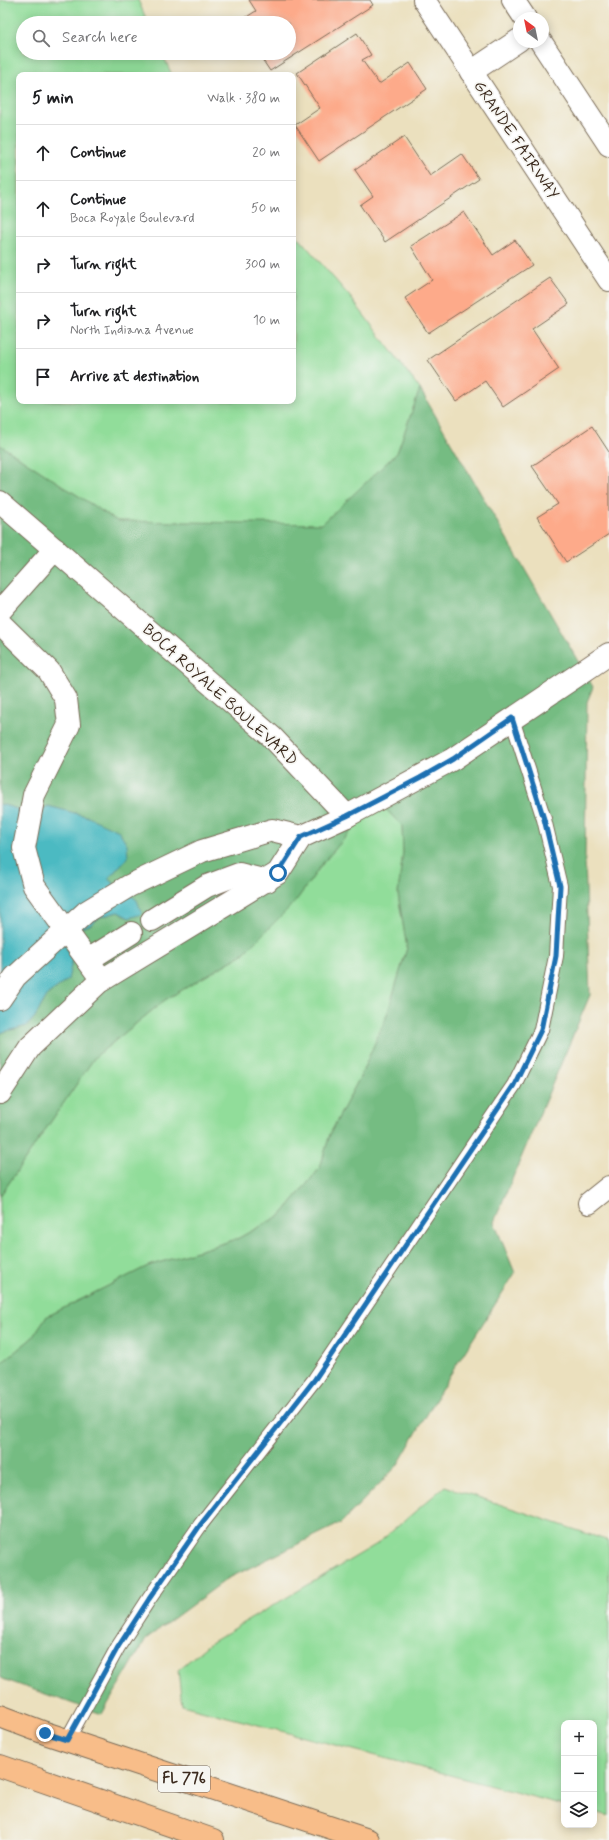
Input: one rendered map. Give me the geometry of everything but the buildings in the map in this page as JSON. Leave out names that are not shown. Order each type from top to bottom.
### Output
[{"type":"main road","name":"FL 776","points":[[0,1716],[67,1740],[368,1840]]},
{"type":"main road","points":[[0,1766],[213,1840]]},
{"type":"street","name":"GRANDE FAIRWAY","points":[[424,0],[609,280]]},
{"type":"street","points":[[513,0],[521,12]]},
{"type":"street","points":[[471,72],[513,44]]},
{"type":"street","points":[[545,48],[609,145]]},
{"type":"street","name":"BOCA ROYALE BOULEVARD","points":[[0,502],[272,738],[347,816]]},
{"type":"street","points":[[0,612],[55,550]]},
{"type":"street","points":[[0,622],[49,671],[66,699],[69,725],[34,795],[24,848],[34,886],[102,980]]},
{"type":"street","points":[[0,1093],[30,1047],[102,980],[267,881],[278,873],[301,837],[347,816],[453,759],[609,654]]},
{"type":"street","points":[[0,999],[16,976],[86,912],[129,886],[202,851],[272,830],[301,837]]},
{"type":"street","points":[[188,858],[207,886]]},
{"type":"street","points":[[152,920],[207,886],[239,874],[267,881]]},
{"type":"street","points":[[88,960],[131,933]]},
{"type":"street","points":[[589,1203],[609,1187]]},
{"type":"lane","points":[[67,1740],[118,1647],[149,1599],[201,1524],[315,1379],[514,1085],[541,1030],[556,956],[560,886],[544,819],[512,718]]},
{"type":"green space","points":[[0,0],[138,0],[145,16],[16,16],[16,60],[165,60],[171,72],[16,72],[16,404],[296,404],[296,234],[351,298],[420,389],[397,453],[322,525],[117,521],[0,445]]},
{"type":"green space","points":[[420,389],[593,687],[587,702],[585,861],[590,995],[494,1222],[515,1273],[450,1375],[397,1466],[341,1523],[227,1579],[147,1638],[102,1714],[0,1678],[0,1364],[32,1338],[46,1317],[148,1266],[237,1239],[281,1215],[320,1168],[330,1134],[361,1075],[387,1015],[407,948],[398,894],[403,852],[402,826],[383,806],[357,824],[323,863],[295,902],[243,954],[165,1000],[95,1057],[0,1196],[0,1034],[27,1026],[35,1017],[48,994],[68,980],[64,943],[75,930],[90,925],[100,917],[118,912],[129,918],[124,891],[108,879],[128,857],[86,816],[48,806],[35,814],[0,804],[0,445],[117,521],[322,524],[397,453]]},
{"type":"green space","points":[[383,806],[402,826],[403,852],[398,894],[407,948],[387,1015],[361,1075],[330,1134],[320,1168],[281,1215],[237,1239],[148,1266],[46,1317],[32,1338],[0,1364],[0,1196],[95,1057],[165,1000],[243,954],[295,902],[323,863],[357,824]]},
{"type":"green space","points":[[445,1486],[609,1541],[609,1816],[597,1813],[597,1720],[561,1720],[561,1804],[182,1705],[178,1670],[210,1643],[377,1544]]},
{"type":"water","points":[[0,804],[35,814],[48,806],[86,816],[119,831],[127,844],[128,857],[108,879],[137,900],[142,914],[129,918],[118,912],[100,917],[90,925],[75,930],[64,943],[72,961],[68,980],[48,994],[35,1017],[27,1026],[0,1034]]},
{"type":"route","points":[[45,1733],[67,1740],[118,1647],[149,1599],[201,1524],[315,1379],[514,1085],[541,1030],[556,956],[560,886],[544,819],[512,718],[453,759],[420,778],[347,816],[301,837],[278,873]]}]
